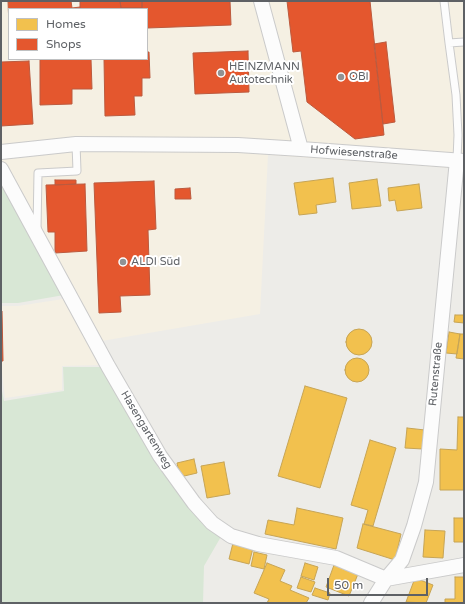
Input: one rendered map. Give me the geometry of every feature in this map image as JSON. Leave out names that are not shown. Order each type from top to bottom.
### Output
[{"type":"street","name":"Hofwiesenstraße","points":[[261,1],[301,149],[460,160]]},
{"type":"street","points":[[1,152],[76,144],[238,145],[301,149]]},
{"type":"street","name":"Rutenstraße","points":[[371,603],[386,579],[402,560],[414,526],[426,482],[460,160]]},
{"type":"street","name":"Hasengartenweg","points":[[1,169],[108,366],[160,456],[194,503],[212,523],[231,536],[258,544],[336,558],[386,579]]},
{"type":"street","points":[[386,579],[464,566]]},
{"type":"lane","points":[[444,1],[448,43],[456,95],[460,160]]},
{"type":"lane","points":[[448,43],[464,42]]},
{"type":"lane","points":[[37,235],[38,173],[77,171],[76,144]]},
{"type":"shaded area","points":[[1,1],[464,1],[464,169],[268,155],[260,314],[90,343],[101,365],[62,366],[62,390],[5,398],[1,373],[1,306],[18,306],[76,297],[1,161]]},
{"type":"green space","points":[[1,181],[64,295],[18,303],[1,303]]},
{"type":"green space","points":[[63,367],[102,367],[158,467],[195,514],[222,535],[204,566],[203,603],[1,603],[1,386],[4,401],[64,391]]},
{"type":"building: Homes","points":[[333,178],[336,202],[316,205],[317,213],[299,215],[294,183]]},
{"type":"building: Homes","points":[[377,179],[381,206],[352,209],[349,183]]},
{"type":"building: Homes","points":[[419,184],[422,208],[397,211],[395,200],[389,201],[388,188]]},
{"type":"building: Homes","points":[[455,315],[464,315],[464,323],[454,322]]},
{"type":"building: Homes","points":[[359,329],[368,333],[372,342],[368,351],[359,355],[350,351],[346,342],[350,333]]},
{"type":"building: Homes","points":[[449,332],[460,334],[457,354],[446,353]]},
{"type":"building: Homes","points":[[460,334],[464,334],[464,359],[456,358]]},
{"type":"building: Homes","points":[[357,358],[362,359],[368,365],[368,375],[362,381],[357,382],[352,381],[346,375],[345,370],[346,365],[352,359]]},
{"type":"building: Homes","points":[[305,386],[347,398],[320,488],[278,476]]},
{"type":"building: Homes","points":[[458,417],[464,417],[464,490],[440,490],[440,449],[457,450]]},
{"type":"building: Homes","points":[[407,428],[425,430],[423,449],[405,448]]},
{"type":"building: Homes","points":[[370,440],[396,448],[373,526],[364,524],[368,510],[351,505]]},
{"type":"building: Homes","points":[[194,459],[197,473],[180,477],[177,463]]},
{"type":"building: Homes","points":[[224,462],[230,494],[207,498],[201,466]]},
{"type":"building: Homes","points":[[297,508],[343,518],[336,549],[265,534],[268,520],[294,525]]},
{"type":"building: Homes","points":[[454,518],[464,518],[464,542],[454,542]]},
{"type":"building: Homes","points":[[363,524],[401,534],[395,560],[357,548]]},
{"type":"building: Homes","points":[[425,530],[445,531],[443,558],[423,557]]},
{"type":"building: Homes","points":[[233,543],[253,548],[249,564],[229,559]]},
{"type":"building: Homes","points":[[254,552],[267,555],[264,569],[251,566]]},
{"type":"building: Homes","points":[[267,563],[285,570],[280,581],[292,586],[290,590],[309,598],[306,603],[267,603],[269,599],[254,593]]},
{"type":"building: Homes","points":[[305,563],[318,567],[314,580],[301,576]]},
{"type":"building: Homes","points":[[334,565],[358,574],[349,596],[326,587]]},
{"type":"building: Homes","points":[[301,577],[315,582],[311,592],[297,588]]},
{"type":"building: Homes","points":[[455,577],[464,577],[464,603],[445,603],[445,599],[455,599]]},
{"type":"building: Homes","points":[[415,578],[433,585],[426,603],[406,602]]},
{"type":"building: Homes","points":[[315,588],[330,593],[328,600],[312,595]]},
{"type":"building: Shops","points":[[8,1],[71,1],[72,8],[8,8]]},
{"type":"building: Shops","points":[[80,1],[120,1],[121,8],[80,8]]},
{"type":"building: Shops","points":[[120,1],[142,1],[142,8],[121,8]]},
{"type":"building: Shops","points":[[142,1],[230,1],[231,25],[148,28],[148,8],[142,8]]},
{"type":"building: Shops","name":"OBI","points":[[287,1],[370,1],[384,135],[355,139],[307,102],[301,51],[293,52]]},
{"type":"building: Shops","points":[[386,42],[395,122],[383,124],[374,44]]},
{"type":"building: Shops","name":"HEINZMANN Autotechnik","points":[[248,51],[249,92],[195,94],[193,53]]},
{"type":"building: Shops","points":[[149,52],[150,78],[142,78],[142,96],[134,96],[135,115],[105,116],[104,60],[148,60]]},
{"type":"building: Shops","points":[[40,60],[91,60],[92,89],[72,89],[72,104],[40,105]]},
{"type":"building: Shops","points":[[29,61],[33,124],[1,126],[1,62]]},
{"type":"building: Shops","points":[[55,180],[76,180],[76,184],[55,185]]},
{"type":"building: Shops","name":"ALDI Süd","points":[[154,181],[156,229],[148,230],[150,295],[120,296],[121,312],[99,313],[94,183]]},
{"type":"building: Shops","points":[[85,184],[87,251],[55,253],[55,232],[48,232],[46,185]]},
{"type":"building: Shops","points":[[190,188],[191,199],[175,199],[175,189]]},
{"type":"building: Shops","points":[[2,311],[3,361],[1,361]]},
{"type":"place","name":"HEINZMANN Autotechnik","points":[[221,73]]},
{"type":"place","name":"OBI","points":[[341,77]]},
{"type":"place","name":"ALDI Süd","points":[[123,262]]}]
